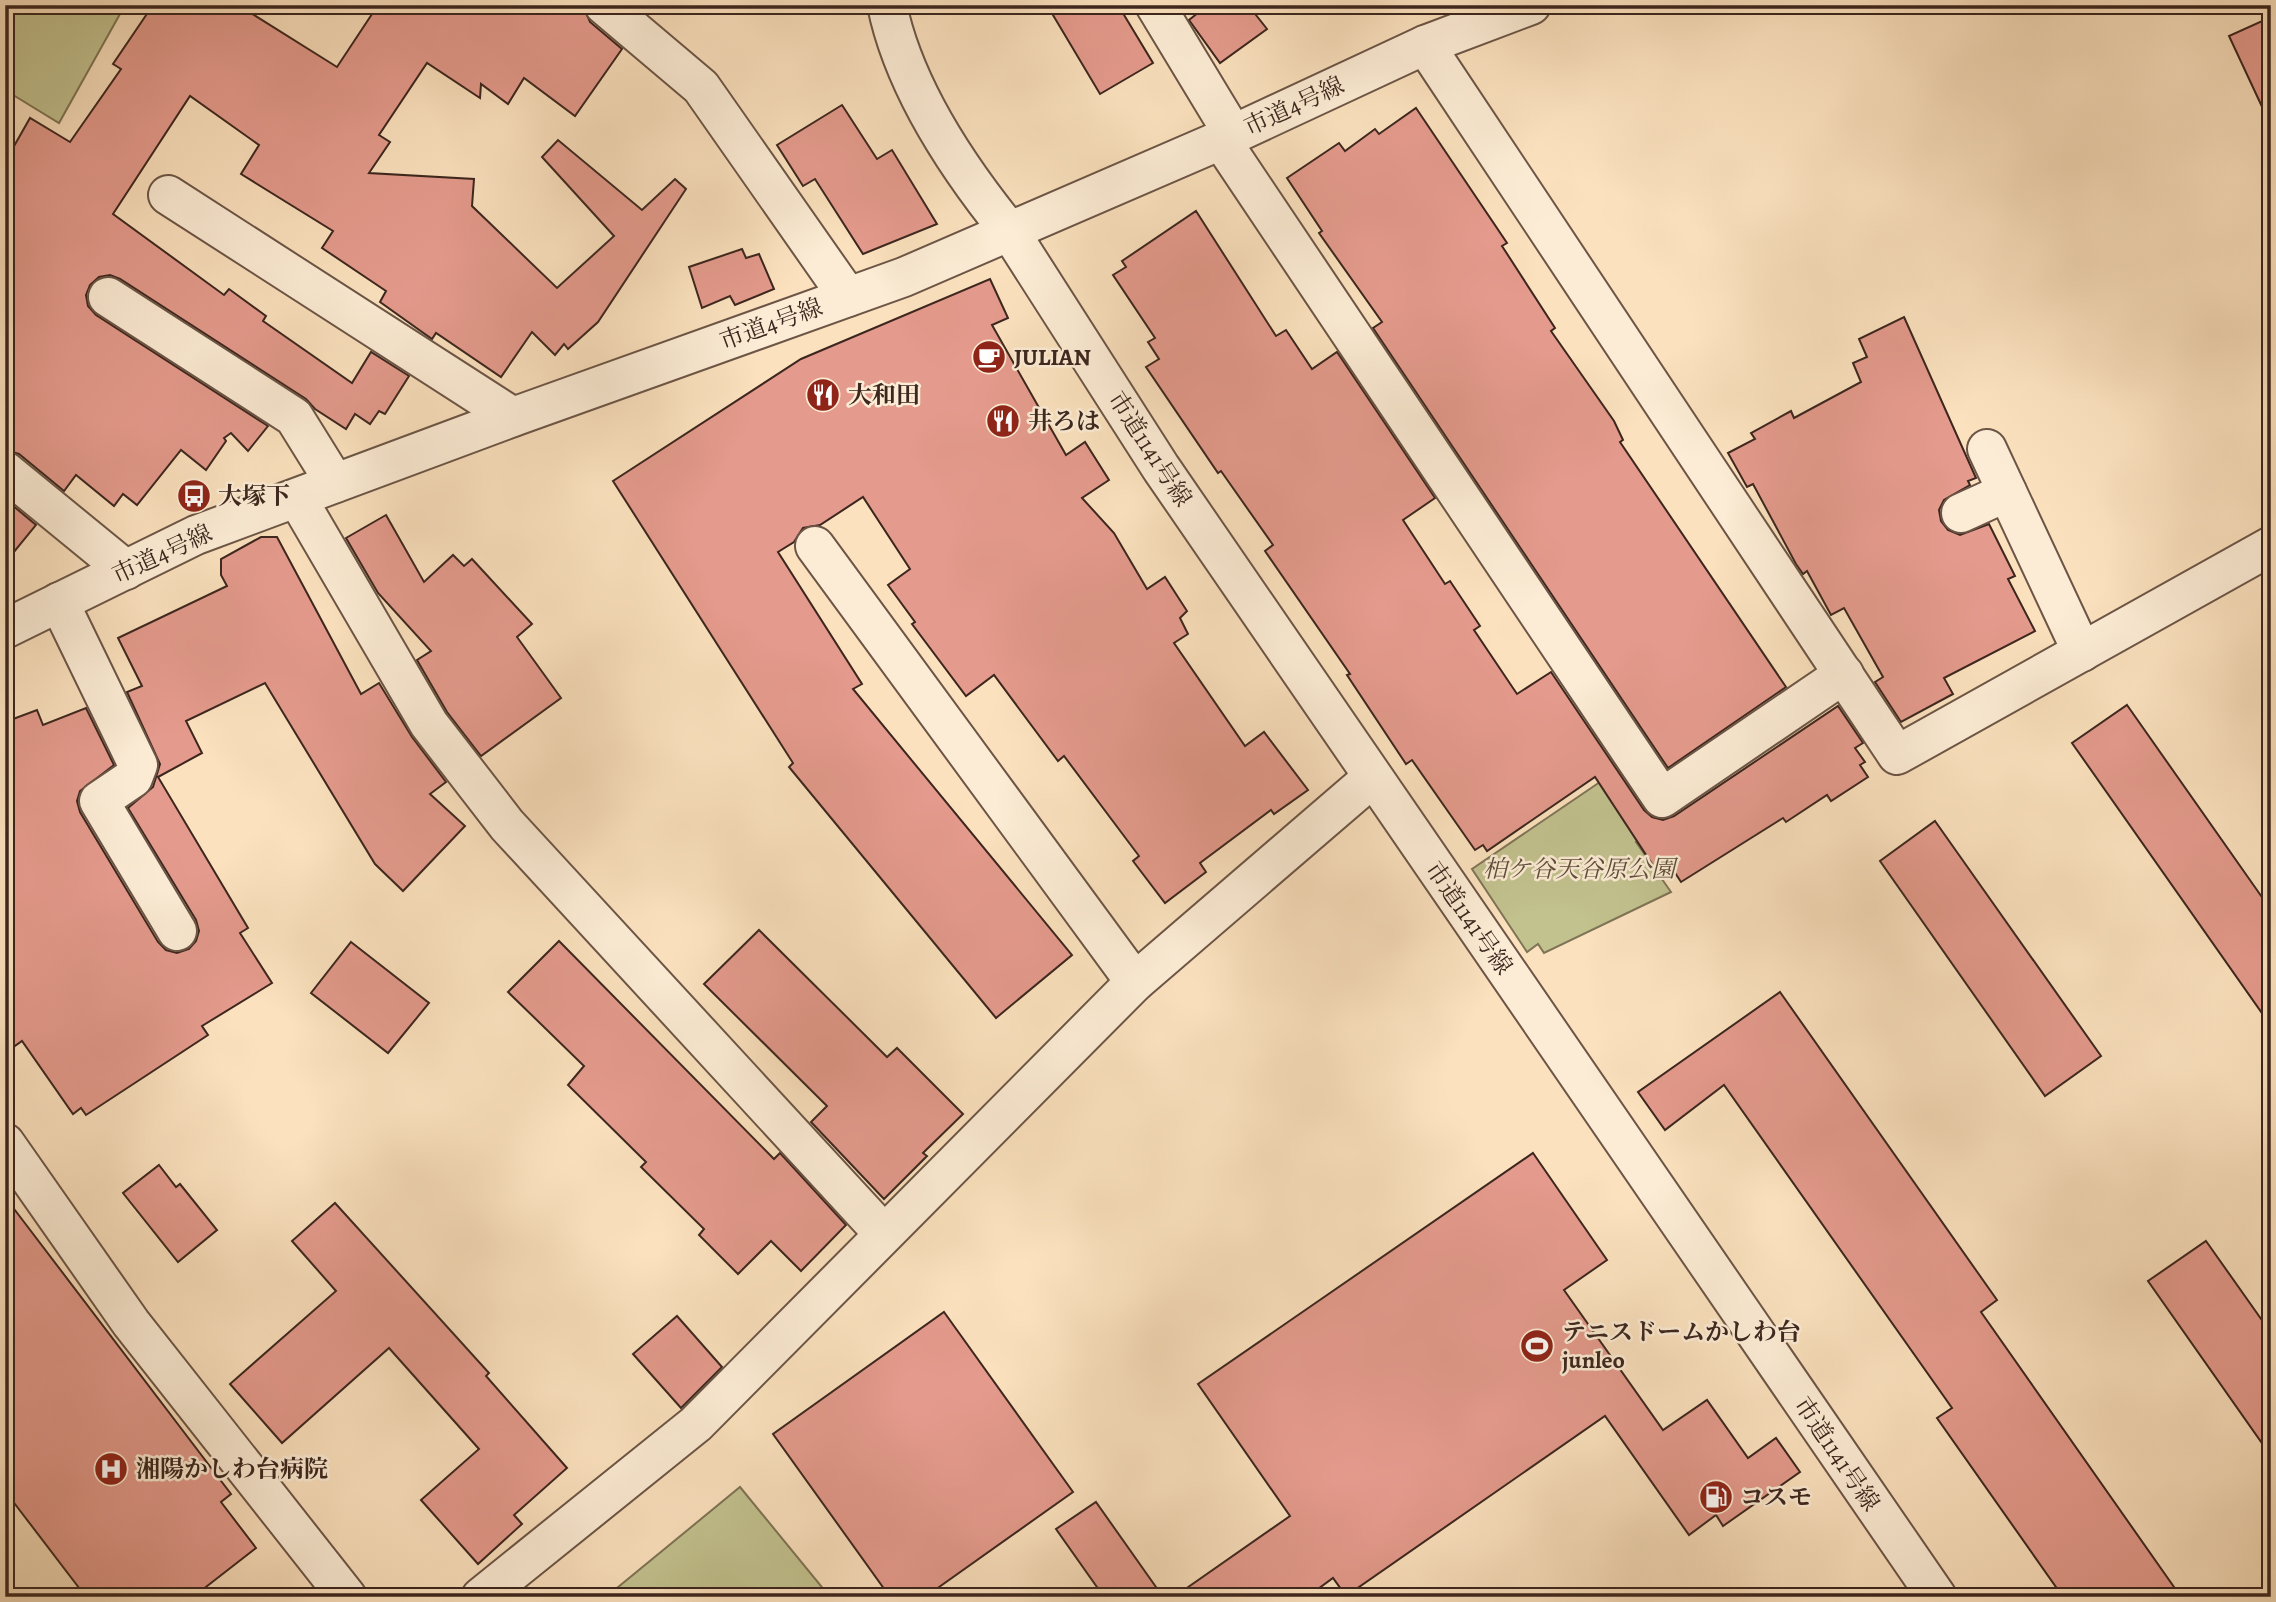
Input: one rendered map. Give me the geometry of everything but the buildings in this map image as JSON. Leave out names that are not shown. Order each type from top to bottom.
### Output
[{"type":"street","points":[[604,5],[701,87],[848,296]]},
{"type":"street","name":"市道1141号線","points":[[887,5],[892,31],[921,100],[981,196],[1010,232],[1161,468],[1372,778],[1937,1597]]},
{"type":"street","points":[[1155,5],[1227,137],[1662,798],[1844,674]]},
{"type":"street","name":"市道4号線","points":[[5,629],[196,535],[848,296],[1010,232],[1227,137],[1425,45],[1531,5]]},
{"type":"street","points":[[1425,45],[1897,755],[2271,546]]},
{"type":"street","points":[[168,195],[513,417]]},
{"type":"street","points":[[108,298],[294,417],[335,483]]},
{"type":"street","points":[[1987,449],[2082,652]]},
{"type":"street","points":[[5,471],[126,570]]},
{"type":"street","points":[[1961,513],[2007,492]]},
{"type":"street","points":[[297,498],[429,724],[506,825],[883,1233]]},
{"type":"street","points":[[815,546],[1135,982]]},
{"type":"street","points":[[59,602],[138,765],[133,778],[99,801],[177,931]]},
{"type":"street","points":[[481,1597],[696,1424],[1135,982],[1372,778]]},
{"type":"street","points":[[5,1143],[131,1323],[347,1597]]},
{"type":"green space","points":[[5,5],[125,5],[59,123],[5,90]]},
{"type":"green space","name":"柏ケ谷天谷原公園","points":[[1600,782],[1653,830],[1636,842],[1671,892],[1544,953],[1538,944],[1527,952],[1472,869]]},
{"type":"green space","points":[[740,1487],[830,1597],[606,1597]]},
{"type":"place","name":"JULIAN","points":[[989,357]]},
{"type":"place","name":"大和田","points":[[823,395]]},
{"type":"place","name":"井ろは","points":[[1003,421]]},
{"type":"place","name":"大塚下","points":[[194,496]]},
{"type":"place","name":"テニスドームかしわ台 junleo","points":[[1537,1346]]},
{"type":"place","name":"湘陽かしわ台病院","points":[[111,1469]]},
{"type":"place","name":"コスモ","points":[[1716,1497]]}]
